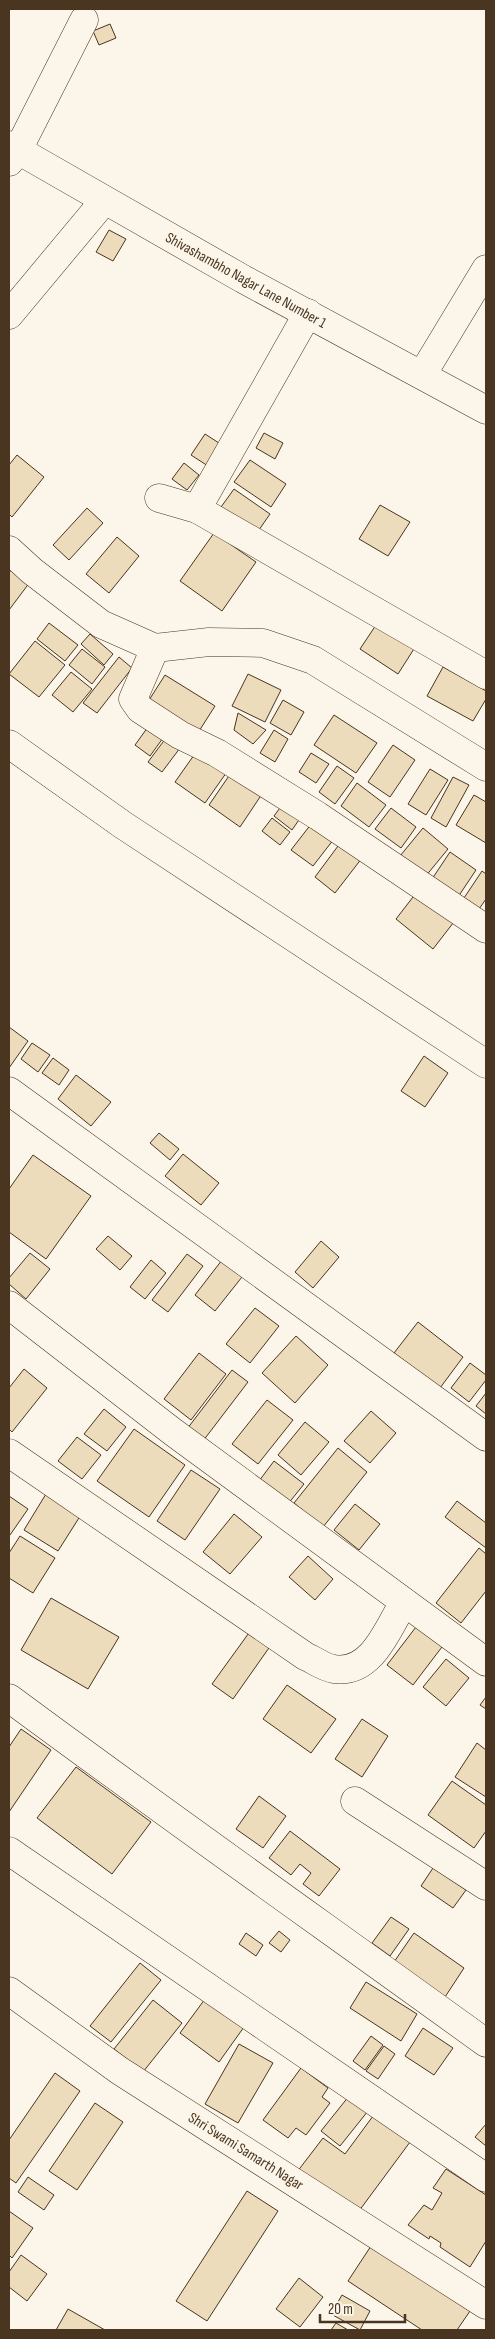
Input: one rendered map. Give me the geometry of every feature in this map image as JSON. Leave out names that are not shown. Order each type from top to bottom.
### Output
[{"type":"street","points":[[12,152],[84,20]]},
{"type":"street","name":"Shivashambho Nagar Lane Number 1","points":[[12,152],[486,410]]},
{"type":"street","points":[[9,315],[104,201]]},
{"type":"street","points":[[422,375],[486,269]]},
{"type":"street","points":[[197,509],[308,314]]},
{"type":"street","points":[[159,498],[197,509],[486,675]]},
{"type":"street","points":[[9,550],[32,571],[101,624],[155,648],[209,642],[263,643],[305,657],[361,688],[486,767]]},
{"type":"street","points":[[155,648],[133,699],[140,709],[180,735],[217,753],[318,816],[486,929]]},
{"type":"street","points":[[9,744],[123,825],[486,1064]]},
{"type":"street","points":[[9,1091],[486,1437]]},
{"type":"street","points":[[9,1305],[173,1432],[486,1662]]},
{"type":"street","points":[[9,1453],[306,1656],[333,1669],[356,1667],[372,1656],[404,1602]]},
{"type":"street","points":[[9,1698],[194,1835],[485,2039]]},
{"type":"street","points":[[356,1801],[486,1886]]},
{"type":"street","points":[[9,1851],[486,2178]]},
{"type":"street","name":"Shri Swami Samarth Nagar","points":[[9,1991],[120,2071],[486,2305]]},
{"type":"building","points":[[110,24],[116,38],[99,45],[93,31]]},
{"type":"building","points":[[109,230],[126,239],[113,261],[96,252]]},
{"type":"building","points":[[264,433],[283,443],[275,459],[256,448]]},
{"type":"building","points":[[205,434],[222,445],[208,466],[191,455]]},
{"type":"building","points":[[17,455],[44,477],[12,517],[9,514],[9,465]]},
{"type":"building","points":[[250,460],[286,484],[271,507],[234,482]]},
{"type":"building","points":[[184,463],[199,475],[187,490],[172,479]]},
{"type":"building","points":[[234,489],[270,514],[252,540],[216,514]]},
{"type":"building","points":[[380,505],[410,522],[388,556],[359,539]]},
{"type":"building","points":[[87,508],[103,523],[69,560],[53,545]]},
{"type":"building","points":[[214,533],[256,562],[222,611],[180,581]]},
{"type":"building","points":[[117,537],[139,556],[109,593],[86,574]]},
{"type":"building","points":[[12,568],[30,582],[9,610],[9,573]]},
{"type":"building","points":[[382,616],[419,641],[398,674],[360,649]]},
{"type":"building","points":[[49,623],[78,645],[65,661],[37,639]]},
{"type":"building","points":[[90,634],[113,654],[104,665],[81,644]]},
{"type":"building","points":[[35,641],[65,665],[39,697],[9,674]]},
{"type":"building","points":[[82,649],[105,667],[92,684],[69,665]]},
{"type":"building","points":[[119,657],[132,668],[97,713],[83,703]]},
{"type":"building","points":[[443,667],[486,691],[486,699],[473,721],[427,696]]},
{"type":"building","points":[[71,672],[92,689],[73,712],[52,695]]},
{"type":"building","points":[[248,674],[281,690],[265,722],[232,706]]},
{"type":"building","points":[[165,675],[215,706],[194,739],[144,708]]},
{"type":"building","points":[[283,700],[304,712],[291,735],[270,723]]},
{"type":"building","points":[[238,713],[266,730],[253,744],[234,730]]},
{"type":"building","points":[[334,715],[377,743],[356,773],[314,745]]},
{"type":"building","points":[[153,720],[168,731],[150,756],[135,745]]},
{"type":"building","points":[[274,730],[288,739],[275,762],[260,753]]},
{"type":"building","points":[[169,734],[183,744],[162,772],[148,762]]},
{"type":"building","points":[[393,745],[415,760],[390,797],[368,782]]},
{"type":"building","points":[[199,748],[229,769],[205,803],[175,782]]},
{"type":"building","points":[[311,753],[329,764],[316,783],[299,772]]},
{"type":"building","points":[[337,766],[354,778],[335,804],[319,792]]},
{"type":"building","points":[[430,769],[448,780],[426,815],[408,804]]},
{"type":"building","points":[[233,770],[264,791],[240,827],[209,805]]},
{"type":"building","points":[[453,777],[469,785],[446,827],[431,818]]},
{"type":"building","points":[[357,783],[386,805],[369,827],[341,806]]},
{"type":"building","points":[[474,795],[486,802],[486,843],[456,825]]},
{"type":"building","points":[[285,801],[303,814],[292,830],[274,816]]},
{"type":"building","points":[[391,808],[416,827],[401,848],[375,829]]},
{"type":"building","points":[[272,818],[290,832],[280,845],[262,831]]},
{"type":"building","points":[[315,819],[337,835],[313,866],[291,850]]},
{"type":"building","points":[[423,828],[448,849],[425,877],[400,856]]},
{"type":"building","points":[[341,842],[362,858],[335,893],[315,877]]},
{"type":"building","points":[[450,852],[476,870],[458,897],[432,879]]},
{"type":"building","points":[[482,871],[486,874],[486,899],[479,909],[464,898]]},
{"type":"building","points":[[420,888],[457,918],[433,949],[396,919]]},
{"type":"building","points":[[9,1027],[28,1041],[9,1068]]},
{"type":"building","points":[[32,1043],[50,1055],[38,1072],[21,1059]]},
{"type":"building","points":[[424,1056],[448,1073],[425,1107],[401,1091]]},
{"type":"building","points":[[53,1058],[69,1070],[59,1085],[42,1073]]},
{"type":"building","points":[[76,1075],[111,1102],[91,1126],[58,1099]]},
{"type":"building","points":[[159,1133],[179,1149],[170,1160],[150,1143]]},
{"type":"building","points":[[183,1154],[219,1183],[201,1205],[165,1176]]},
{"type":"building","points":[[33,1155],[91,1196],[46,1259],[9,1232],[9,1189]]},
{"type":"building","points":[[108,1236],[132,1256],[120,1270],[96,1249]]},
{"type":"building","points":[[321,1241],[339,1257],[313,1288],[295,1272]]},
{"type":"building","points":[[30,1253],[50,1269],[26,1299],[9,1284],[9,1278]]},
{"type":"building","points":[[187,1254],[203,1266],[168,1312],[152,1300]]},
{"type":"building","points":[[151,1260],[166,1273],[145,1299],[130,1287]]},
{"type":"building","points":[[222,1260],[242,1277],[215,1311],[195,1295]]},
{"type":"building","points":[[255,1308],[279,1326],[250,1363],[226,1344]]},
{"type":"building","points":[[418,1322],[463,1357],[440,1388],[394,1353]]},
{"type":"building","points":[[296,1336],[328,1365],[295,1403],[262,1373]]},
{"type":"building","points":[[199,1353],[226,1374],[191,1420],[164,1399]]},
{"type":"building","points":[[470,1363],[486,1375],[486,1380],[469,1402],[451,1388]]},
{"type":"building","points":[[24,1369],[47,1388],[12,1432],[9,1429],[9,1388]]},
{"type":"building","points":[[232,1370],[248,1382],[203,1441],[187,1429]]},
{"type":"building","points":[[486,1393],[486,1414],[476,1406]]},
{"type":"building","points":[[267,1400],[293,1420],[258,1464],[232,1444]]},
{"type":"building","points":[[104,1409],[126,1427],[107,1451],[84,1434]]},
{"type":"building","points":[[371,1411],[396,1433],[370,1463],[344,1441]]},
{"type":"building","points":[[305,1422],[329,1442],[301,1475],[278,1455]]},
{"type":"building","points":[[134,1429],[185,1465],[149,1517],[97,1481]]},
{"type":"building","points":[[77,1437],[101,1455],[82,1479],[58,1461]]},
{"type":"building","points":[[338,1448],[367,1472],[323,1527],[294,1503]]},
{"type":"building","points":[[274,1461],[304,1484],[288,1504],[259,1481]]},
{"type":"building","points":[[191,1470],[220,1489],[185,1540],[157,1521]]},
{"type":"building","points":[[49,1489],[84,1510],[58,1551],[24,1530]]},
{"type":"building","points":[[9,1496],[28,1509],[10,1535],[9,1534]]},
{"type":"building","points":[[457,1501],[486,1523],[486,1548],[445,1517]]},
{"type":"building","points":[[355,1504],[380,1524],[359,1550],[334,1530]]},
{"type":"building","points":[[234,1514],[262,1537],[230,1574],[203,1552]]},
{"type":"building","points":[[20,1536],[55,1558],[33,1593],[9,1578],[9,1553]]},
{"type":"building","points":[[479,1548],[486,1554],[486,1591],[461,1623],[436,1603]]},
{"type":"building","points":[[308,1556],[333,1579],[315,1600],[289,1577]]},
{"type":"building","points":[[51,1598],[119,1637],[88,1689],[21,1650]]},
{"type":"building","points":[[419,1623],[445,1643],[413,1685],[387,1665]]},
{"type":"building","points":[[251,1630],[271,1645],[233,1699],[212,1684]]},
{"type":"building","points":[[446,1659],[469,1678],[446,1706],[423,1687]]},
{"type":"building","points":[[287,1685],[336,1719],[311,1753],[263,1719]]},
{"type":"building","points":[[486,1697],[486,1709],[480,1705]]},
{"type":"building","points":[[362,1719],[388,1736],[362,1777],[335,1759]]},
{"type":"building","points":[[21,1729],[51,1750],[9,1812],[9,1747]]},
{"type":"building","points":[[477,1743],[486,1750],[486,1797],[455,1777]]},
{"type":"building","points":[[76,1767],[151,1822],[112,1874],[37,1818]]},
{"type":"building","points":[[452,1781],[486,1805],[486,1831],[474,1848],[428,1815]]},
{"type":"building","points":[[259,1796],[286,1816],[263,1848],[236,1829]]},
{"type":"building","points":[[290,1831],[340,1869],[319,1896],[303,1884],[311,1873],[300,1864],[291,1875],[269,1858]]},
{"type":"building","points":[[433,1868],[466,1890],[453,1908],[421,1886]]},
{"type":"building","points":[[391,1917],[409,1929],[390,1956],[372,1943]]},
{"type":"building","points":[[279,1931],[290,1940],[281,1952],[269,1943]]},
{"type":"building","points":[[246,1933],[263,1945],[256,1956],[239,1944]]},
{"type":"building","points":[[414,1933],[464,1968],[445,1997],[394,1962]]},
{"type":"building","points":[[140,1963],[161,1980],[111,2042],[90,2026]]},
{"type":"building","points":[[366,1982],[417,2014],[401,2041],[350,2008]]},
{"type":"building","points":[[205,1999],[244,2027],[219,2062],[180,2033]]},
{"type":"building","points":[[153,2000],[182,2023],[143,2072],[114,2049]]},
{"type":"building","points":[[423,2028],[453,2048],[434,2075],[405,2056]]},
{"type":"building","points":[[371,2036],[383,2045],[365,2070],[353,2061]]},
{"type":"building","points":[[239,2044],[273,2063],[238,2123],[205,2104]]},
{"type":"building","points":[[384,2046],[395,2054],[378,2079],[366,2071]]},
{"type":"building","points":[[301,2068],[328,2088],[322,2097],[330,2103],[306,2135],[296,2128],[288,2138],[263,2120]]},
{"type":"building","points":[[55,2073],[80,2091],[16,2183],[9,2178],[9,2140]]},
{"type":"building","points":[[349,2096],[368,2111],[340,2146],[321,2131]]},
{"type":"building","points":[[95,2103],[123,2122],[77,2190],[49,2171]]},
{"type":"building","points":[[376,2112],[413,2138],[356,2215],[297,2172],[323,2138],[345,2154]]},
{"type":"building","points":[[486,2124],[486,2146],[475,2137]]},
{"type":"building","points":[[446,2169],[486,2195],[486,2241],[470,2267],[440,2247],[441,2243],[430,2236],[429,2239],[408,2225],[424,2205],[432,2210],[442,2193],[433,2188]]},
{"type":"building","points":[[28,2177],[54,2195],[44,2210],[18,2192]]},
{"type":"building","points":[[247,2191],[278,2211],[207,2321],[176,2301]]},
{"type":"building","points":[[9,2211],[33,2228],[12,2258],[9,2255]]},
{"type":"building","points":[[371,2246],[470,2311],[457,2330],[422,2330],[348,2281]]},
{"type":"building","points":[[21,2255],[47,2274],[27,2301],[9,2287],[9,2272]]},
{"type":"building","points":[[299,2278],[323,2297],[300,2327],[276,2309]]},
{"type":"building","points":[[342,2295],[370,2311],[360,2330],[331,2314]]},
{"type":"building","points":[[68,2309],[105,2330],[56,2330]]},
{"type":"building","points":[[336,2323],[348,2330],[331,2330]]}]
